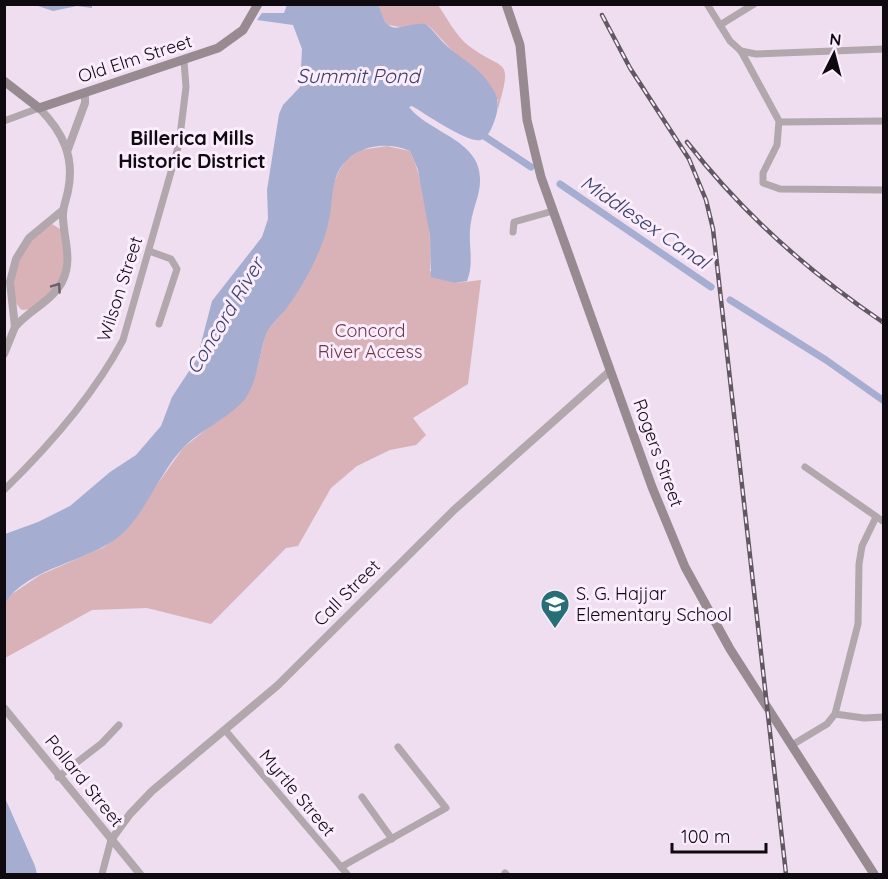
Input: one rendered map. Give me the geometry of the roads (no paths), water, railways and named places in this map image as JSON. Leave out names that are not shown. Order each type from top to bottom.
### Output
[{"type":"main road","name":"Old Elm Street","points":[[39,108],[214,50],[234,39],[247,26],[258,4]]},
{"type":"main road","name":"Rogers Street","points":[[506,4],[520,45],[525,110],[531,138],[553,211],[652,487],[685,567],[726,641],[874,874]]},
{"type":"main road","points":[[4,81],[39,108]]},
{"type":"street","points":[[707,4],[734,46],[741,51],[756,54],[884,49]]},
{"type":"street","points":[[720,25],[754,4]]},
{"type":"street","points":[[741,51],[780,122],[777,145],[763,173],[763,183],[780,189],[884,190]]},
{"type":"street","name":"Wilson Street","points":[[4,490],[59,431],[110,363],[123,340],[180,139],[186,93],[184,61]]},
{"type":"street","points":[[68,149],[85,103],[85,93]]},
{"type":"street","points":[[4,354],[15,327],[47,300],[63,279],[68,260],[63,210],[70,179],[68,149],[59,132],[39,108]]},
{"type":"street","name":"Old Elm Street","points":[[4,120],[39,108]]},
{"type":"street","points":[[780,122],[884,121]]},
{"type":"street","points":[[15,327],[10,282],[16,259],[28,238],[63,210]]},
{"type":"street","points":[[513,232],[514,222],[553,211]]},
{"type":"street","points":[[149,250],[171,259],[177,269],[159,324]]},
{"type":"street","name":"Call Street","points":[[111,840],[148,795],[278,685],[454,510],[610,371]]},
{"type":"street","points":[[806,467],[884,522]]},
{"type":"street","points":[[792,745],[827,724],[836,714],[858,624],[860,555],[864,537],[876,517]]},
{"type":"street","name":"Pollard Street","points":[[4,708],[58,777],[140,874]]},
{"type":"street","points":[[836,714],[864,718],[884,717]]},
{"type":"street","points":[[58,777],[111,735],[119,725]]},
{"type":"street","name":"Myrtle Street","points":[[225,730],[347,874]]},
{"type":"street","points":[[341,867],[446,808],[398,747]]},
{"type":"street","points":[[362,797],[392,839]]},
{"type":"street","points":[[102,874],[111,840]]},
{"type":"water","points":[[92,4],[92,8],[77,6],[53,11],[35,5]]},
{"type":"water","points":[[287,5],[379,5],[391,27],[426,24],[445,44],[479,71],[489,83],[498,102],[497,110],[491,130],[481,140],[467,137],[412,106],[409,107],[429,124],[464,146],[473,156],[478,167],[480,186],[471,222],[470,266],[467,281],[455,283],[431,277],[430,236],[418,170],[410,151],[394,146],[376,146],[353,155],[341,168],[334,183],[330,217],[325,237],[315,260],[290,303],[267,331],[256,376],[245,399],[184,447],[138,516],[121,535],[93,552],[28,581],[5,603],[5,534],[38,522],[70,506],[110,472],[136,455],[161,426],[172,397],[197,359],[212,301],[262,237],[268,219],[267,190],[279,114],[283,105],[300,87],[302,49],[293,25],[257,20],[262,13],[284,13]]},
{"type":"water","points":[[5,798],[35,866],[37,874],[5,874]]},
{"type":"waterway","name":"Middlesex Canal","points":[[478,132],[531,167]]},
{"type":"waterway","name":"Middlesex Canal","points":[[560,184],[711,287]]},
{"type":"waterway","name":"Middlesex Canal","points":[[730,300],[826,360],[884,401]]},
{"type":"railway","points":[[602,15],[630,68],[689,159],[706,200],[713,229],[786,874]]},
{"type":"railway","points":[[687,142],[731,193],[778,240],[830,284],[884,323]]},
{"type":"place","name":"S. G. Hajjar Elementary School","points":[[555,630]]},
{"type":"district","name":"Billerica Mills Historic District","points":[[192,150]]},
{"type":"water label","name":"Summit Pond","points":[[358,76]]},
{"type":"water label","name":"Concord River","points":[[225,316]]},
{"type":"park label","name":"Concord River Access","points":[[370,341]]}]
